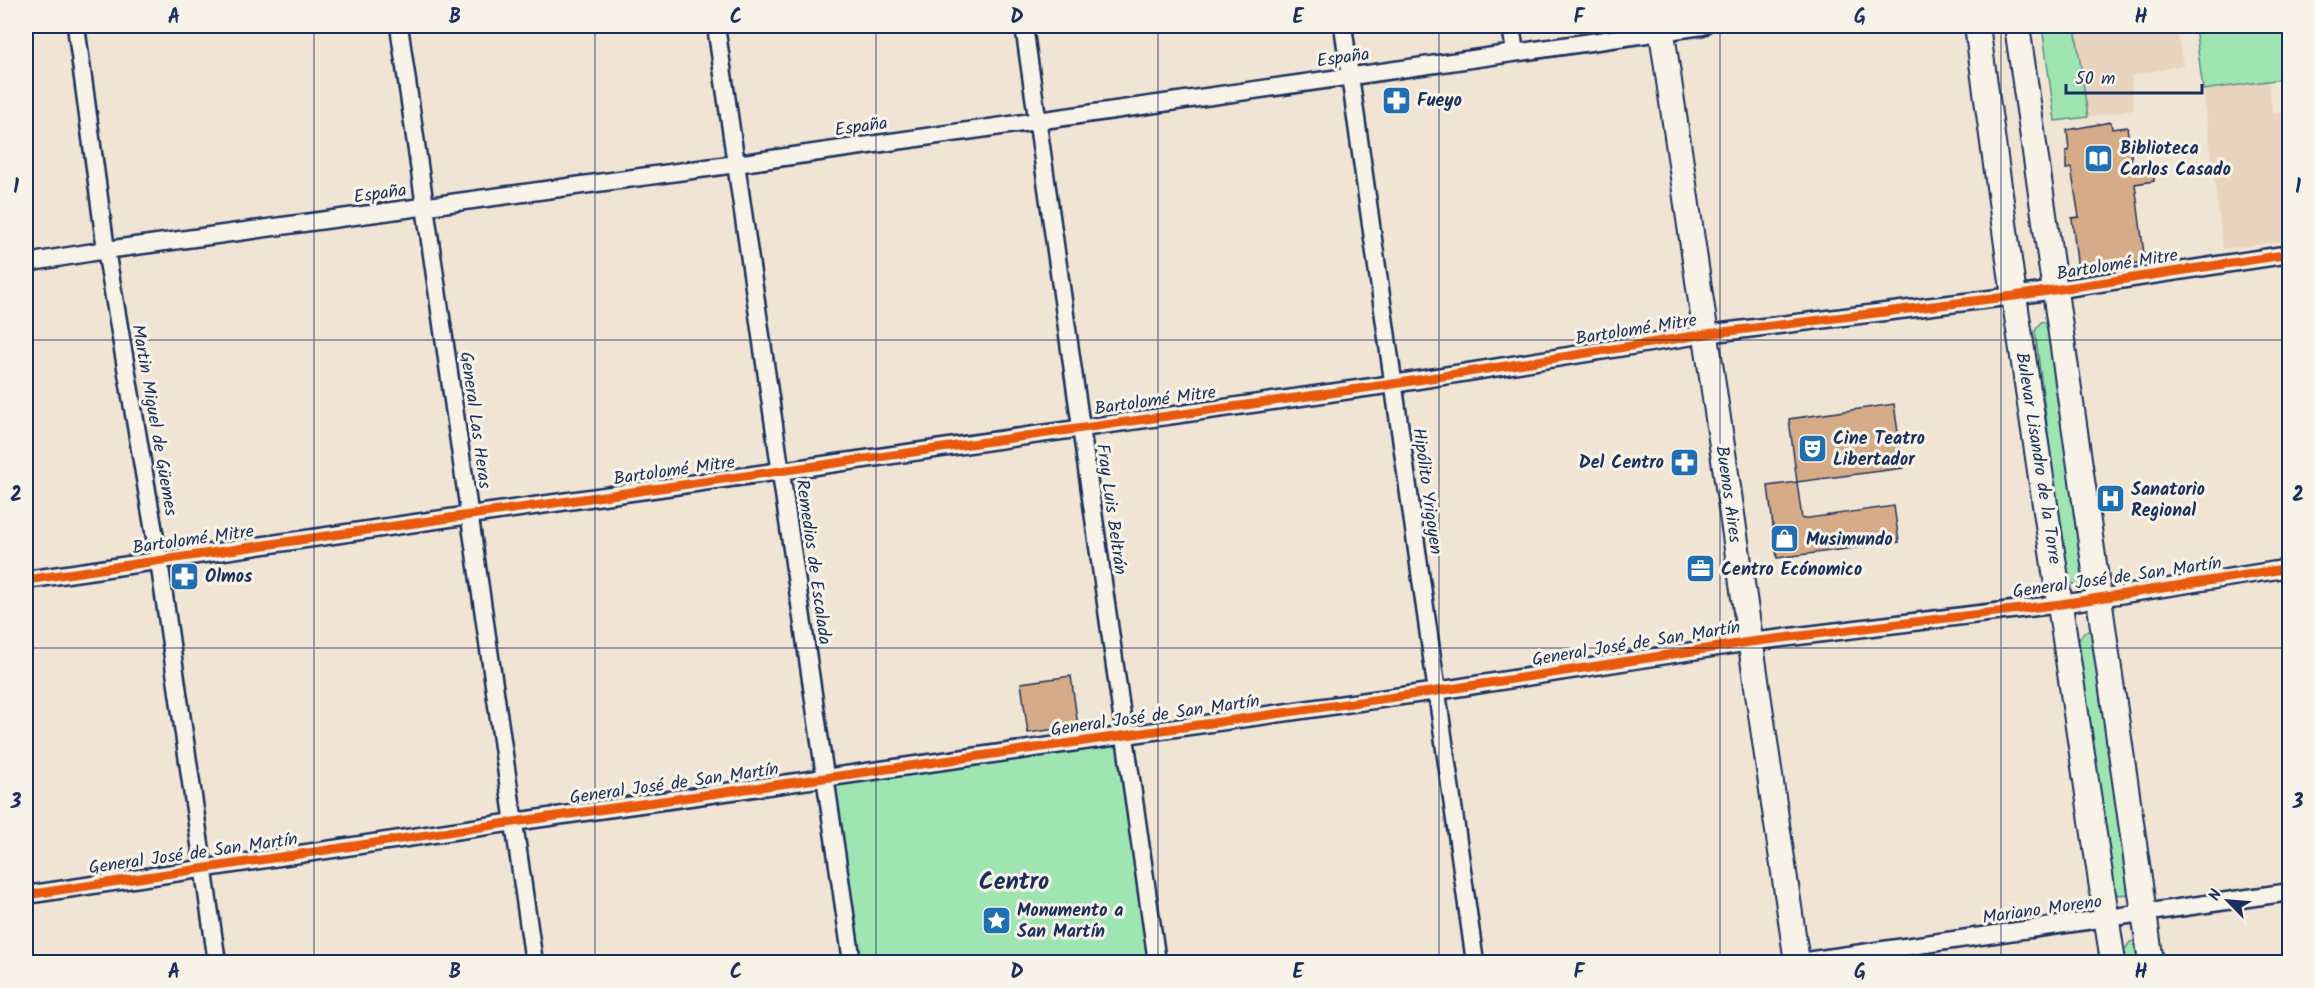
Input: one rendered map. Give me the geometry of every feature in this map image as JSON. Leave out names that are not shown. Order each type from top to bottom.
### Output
[{"type":"main road","name":"Bulevar Lisandro de la Torre","points":[[1977,26],[2014,296],[2113,963]]},
{"type":"main road","name":"Bulevar Lisandro de la Torre","points":[[2017,26],[2151,963]]},
{"type":"main road","name":"Buenos Aires","points":[[1662,28],[1798,963]]},
{"type":"street","name":"Martin Miguel de Güemes","points":[[76,26],[106,250],[159,561],[217,963]]},
{"type":"street","name":"General Las Heras","points":[[399,26],[534,963]]},
{"type":"street","name":"Remedios de Escalada","points":[[716,26],[852,963]]},
{"type":"street","name":"Fray Luis Beltrán","points":[[1024,26],[1157,963]]},
{"type":"street","name":"Hipólito Yrigoyen","points":[[1342,26],[1475,963]]},
{"type":"street","points":[[1511,26],[1515,52]]},
{"type":"street","name":"España","points":[[26,263],[106,250],[736,164],[1515,52],[1662,28],[1703,26]]},
{"type":"street","name":"Bartolomé Mitre","points":[[26,580],[470,514],[1393,384],[1706,334],[2014,296],[2289,254]]},
{"type":"street","name":"General José de San Martín","points":[[26,894],[1437,691],[1750,642],[2061,604],[2289,568]]},
{"type":"street","name":"Mariano Moreno","points":[[1798,963],[2106,920],[2289,891]]},
{"type":"shaded area","points":[[2075,26],[2195,27],[2177,30],[2183,65],[2131,76],[2134,109],[2088,117]]},
{"type":"shaded area","points":[[2268,81],[2273,114],[2289,112],[2289,240],[2223,249],[2203,90]]},
{"type":"green space","points":[[2042,26],[2075,26],[2088,117],[2055,121]]},
{"type":"green space","points":[[2195,26],[2289,26],[2289,78],[2203,90]]},
{"type":"green space","points":[[2051,321],[2085,584],[2075,585],[2067,581],[2035,331],[2041,322]]},
{"type":"green space","points":[[2094,630],[2134,884],[2129,894],[2118,895],[2111,891],[2078,641],[2084,632]]},
{"type":"green space","points":[[1124,735],[1157,962],[852,962],[826,779]]},
{"type":"green space","points":[[2140,941],[2148,962],[2126,962],[2124,951],[2130,942]]},
{"type":"building","points":[[2111,122],[2112,129],[2127,127],[2133,169],[2153,165],[2154,181],[2135,184],[2145,262],[2078,271],[2072,218],[2079,217],[2071,168],[2066,169],[2066,151],[2069,151],[2067,130]]},
{"type":"building","points":[[1894,404],[1903,468],[1797,482],[1789,419]]},
{"type":"building","points":[[1797,482],[1802,519],[1894,506],[1899,542],[1777,558],[1768,486]]},
{"type":"building","points":[[1071,676],[1078,726],[1028,733],[1021,683]]},
{"type":"cycle path","points":[[26,580],[1393,384],[1706,334],[2014,296],[2290,254]]},
{"type":"cycle path","points":[[26,895],[514,822],[1437,691],[1750,642],[2061,604],[2290,568]]},
{"type":"place","name":"Fueyo","points":[[1396,100]]},
{"type":"place","name":"Biblioteca Carlos Casado","points":[[2099,158]]},
{"type":"place","name":"Cine Teatro Libertador","points":[[1812,448]]},
{"type":"place","name":"Del Centro","points":[[1685,462]]},
{"type":"place","name":"Sanatorio Regional","points":[[2110,499]]},
{"type":"place","name":"Musimundo","points":[[1785,539]]},
{"type":"place","name":"Centro Ecónomico","points":[[1700,569]]},
{"type":"place","name":"Olmos","points":[[184,576]]},
{"type":"place","name":"Monumento a San Martín","points":[[996,920]]},
{"type":"district","name":"Centro","points":[[1014,881]]}]
